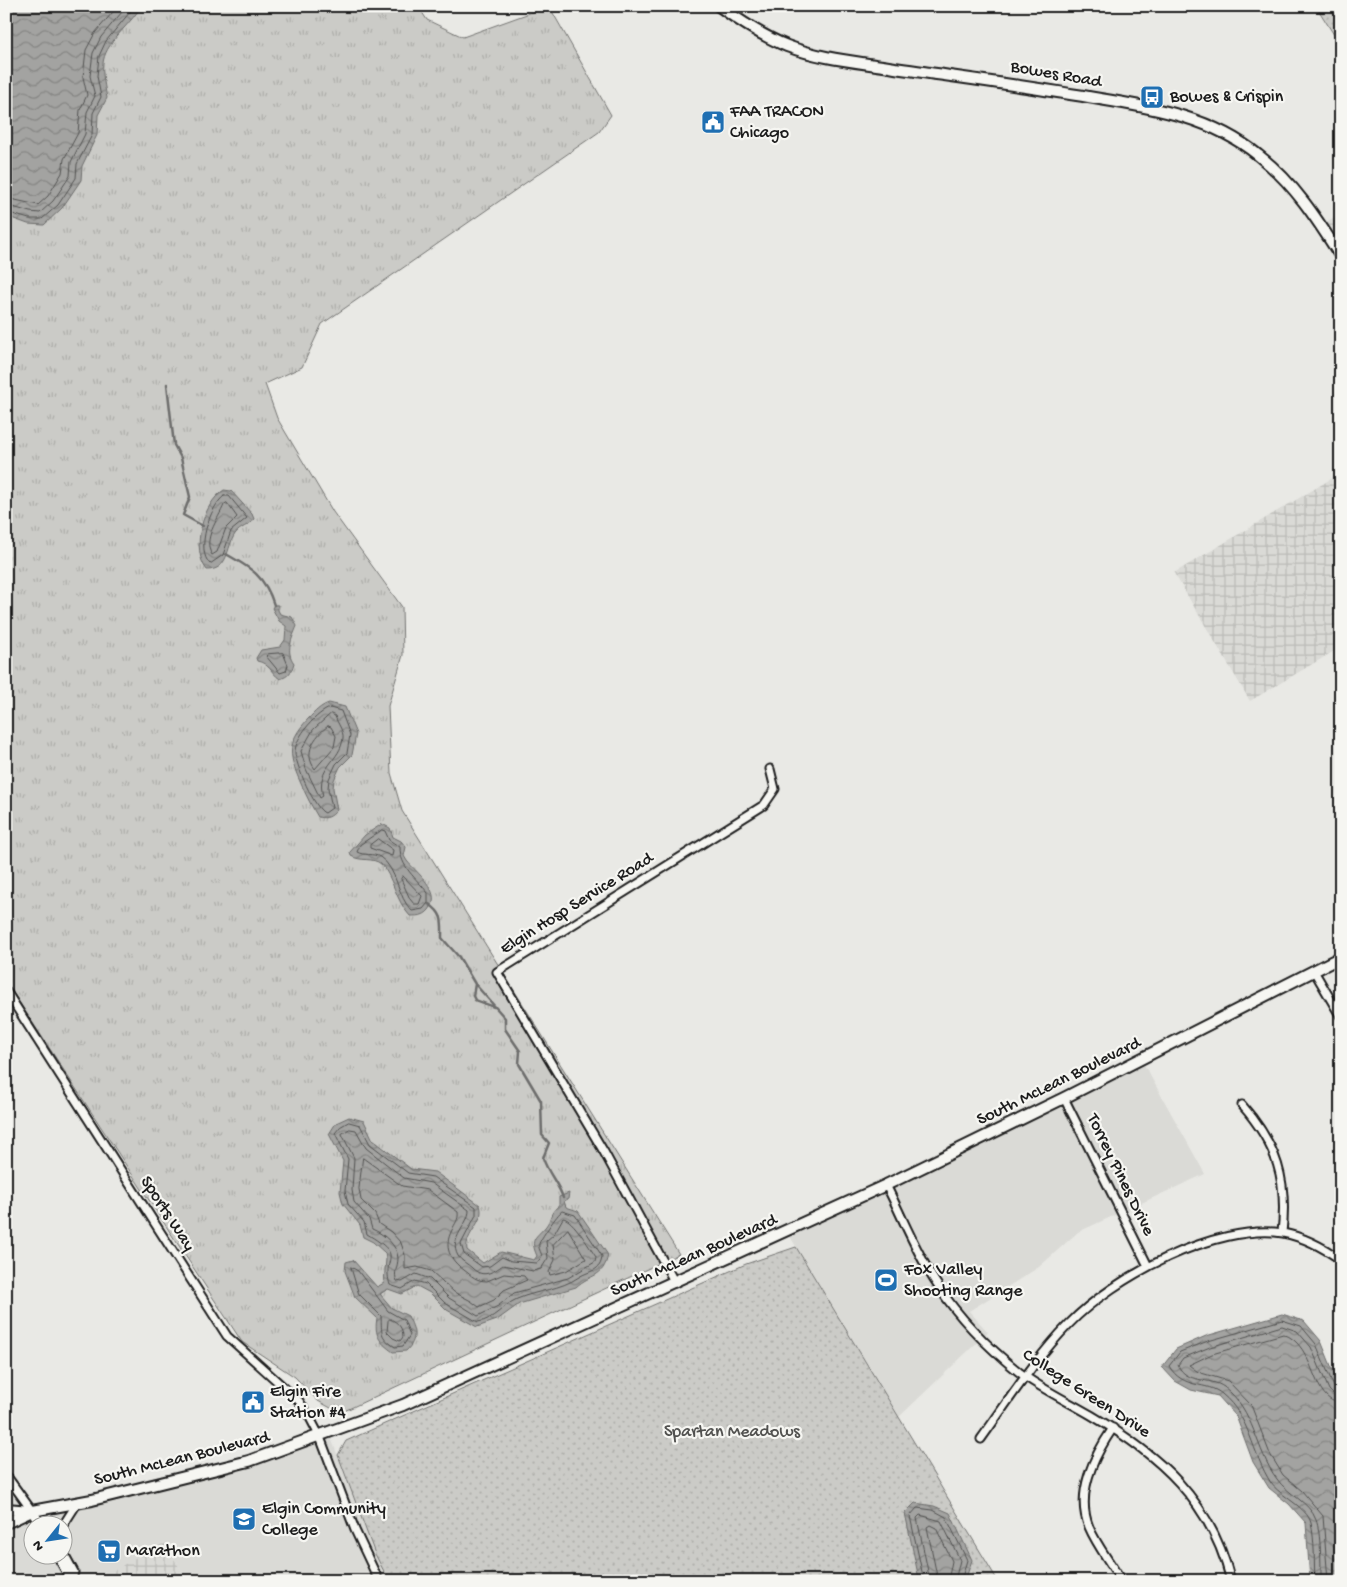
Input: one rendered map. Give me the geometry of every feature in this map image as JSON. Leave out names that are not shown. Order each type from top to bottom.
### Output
[{"type":"main road","name":"Bowes Road","points":[[719,6],[765,36],[822,56],[968,80],[998,81],[1131,104],[1193,118],[1228,135],[1257,154],[1285,178],[1312,212],[1341,257]]},
{"type":"main road","name":"South McLean Boulevard","points":[[6,1523],[32,1511],[78,1502],[249,1461],[320,1437],[403,1405],[675,1283],[886,1185],[1064,1098],[1341,957]]},
{"type":"main road","name":"South McLean Boulevard","points":[[6,1509],[32,1511]]},
{"type":"street","name":"Elgin Hosp Service Road","points":[[675,1283],[600,1144],[497,972],[764,805],[775,789],[770,769]]},
{"type":"street","points":[[1314,971],[1341,1017]]},
{"type":"street","name":"Sports Way","points":[[6,992],[228,1336],[299,1401],[320,1437],[354,1530],[379,1581]]},
{"type":"street","name":"Torrey Pines Drive","points":[[1064,1098],[1148,1266]]},
{"type":"street","points":[[1242,1105],[1266,1136],[1278,1163],[1284,1192],[1282,1233]]},
{"type":"street","name":"College Green Drive","points":[[886,1185],[937,1286],[968,1324],[1026,1376],[1148,1452],[1172,1474],[1189,1494],[1219,1545],[1231,1581]]},
{"type":"street","points":[[981,1439],[1049,1346],[1080,1314],[1115,1286],[1148,1266],[1194,1247],[1220,1239],[1249,1234],[1282,1233],[1311,1242],[1341,1260]]},
{"type":"street","points":[[1112,1428],[1087,1477],[1085,1507],[1089,1526],[1121,1581]]},
{"type":"street","points":[[6,1475],[34,1514]]},
{"type":"street","points":[[70,1514],[78,1502]]},
{"type":"street","points":[[63,1564],[72,1581]]},
{"type":"street","points":[[70,1564],[74,1572],[72,1581]]},
{"type":"shaded area","points":[[1341,213],[1341,246],[1326,222]]},
{"type":"shaded area","points":[[1341,473],[1341,647],[1250,701],[1174,573]]},
{"type":"shaded area","points":[[1142,1061],[1205,1174],[1078,1232],[1039,1267],[969,1311],[988,1332],[899,1417],[788,1233]]},
{"type":"shaded area","name":"Elgin Community College","points":[[331,1438],[371,1542],[394,1581],[188,1581],[164,1543],[97,1581],[76,1581],[67,1564],[72,1564],[72,1514],[36,1514],[35,1512],[198,1479]]},
{"type":"shaded area","points":[[6,1479],[28,1508],[6,1507]]},
{"type":"shaded area","points":[[22,1517],[22,1564],[60,1564],[70,1581],[6,1581],[6,1524]]},
{"type":"shaded area","points":[[164,1543],[188,1581],[97,1581],[135,1558]]},
{"type":"green space","points":[[6,6],[418,6],[427,20],[463,37],[549,6],[611,115],[599,132],[322,324],[302,367],[265,384],[277,418],[333,512],[402,607],[403,655],[388,706],[391,773],[402,811],[679,1254],[340,1413],[318,1401],[295,1377],[242,1342],[6,982]]},
{"type":"green space","points":[[1316,6],[1341,6],[1341,46]]},
{"type":"green space","name":"Spartan Meadows","points":[[796,1247],[998,1581],[389,1581],[375,1554],[338,1455],[346,1441],[746,1264]]},
{"type":"water","points":[[6,6],[141,6],[106,53],[103,76],[107,98],[98,115],[97,135],[82,166],[81,180],[62,208],[44,225],[28,224],[6,216]]},
{"type":"water","points":[[224,490],[231,491],[252,514],[254,519],[235,534],[223,562],[214,569],[207,570],[202,561],[200,550],[201,527],[210,505]]},
{"type":"water","points":[[274,605],[278,605],[280,614],[292,617],[297,626],[291,640],[290,649],[291,658],[294,663],[291,672],[280,679],[267,666],[257,661],[256,658],[261,650],[280,647],[285,640],[286,626],[279,621],[272,608]]},
{"type":"water","points":[[329,703],[345,707],[356,734],[352,755],[340,767],[334,780],[333,788],[337,810],[331,816],[324,818],[318,817],[306,794],[294,767],[292,751],[296,736],[301,728],[318,709]]},
{"type":"water","points":[[382,824],[390,828],[393,837],[401,841],[406,847],[404,856],[407,861],[427,882],[433,895],[433,901],[425,914],[410,916],[401,903],[381,864],[351,856],[350,852],[365,835]]},
{"type":"water","points":[[349,1117],[364,1121],[373,1140],[411,1169],[435,1172],[480,1205],[480,1217],[469,1238],[467,1250],[483,1263],[501,1252],[534,1260],[537,1256],[534,1245],[535,1239],[548,1223],[552,1213],[559,1206],[559,1197],[569,1193],[568,1199],[564,1201],[566,1207],[578,1211],[608,1255],[606,1263],[600,1272],[576,1287],[519,1304],[497,1320],[477,1327],[447,1310],[430,1293],[417,1286],[402,1294],[388,1289],[380,1294],[392,1308],[408,1316],[414,1334],[410,1347],[406,1351],[393,1352],[379,1338],[376,1329],[377,1318],[355,1297],[345,1271],[346,1262],[353,1260],[377,1287],[384,1283],[385,1253],[373,1242],[363,1237],[360,1225],[343,1204],[340,1192],[343,1161],[329,1134],[336,1123]]},
{"type":"water","points":[[1282,1314],[1304,1321],[1321,1341],[1340,1388],[1341,1581],[1310,1581],[1306,1523],[1289,1504],[1269,1488],[1253,1462],[1236,1416],[1218,1396],[1191,1390],[1175,1381],[1162,1367],[1176,1349],[1206,1336]]},
{"type":"water","points":[[915,1503],[934,1506],[950,1513],[972,1560],[965,1581],[919,1579],[905,1513]]},
{"type":"waterway","points":[[167,384],[174,445],[181,458],[190,497],[183,515],[203,526]]},
{"type":"waterway","points":[[226,554],[256,574],[266,587],[274,605]]},
{"type":"waterway","points":[[429,904],[440,915],[442,938],[459,957],[475,984],[505,1018],[505,1029],[520,1051],[519,1064],[541,1101],[542,1135],[549,1143],[543,1158],[563,1198]]},
{"type":"waterway","points":[[475,984],[473,996],[475,1000],[494,1007]]},
{"type":"place","name":"Bowes & Crispin","points":[[1152,97]]},
{"type":"place","name":"FAA TRACON Chicago","points":[[713,122]]},
{"type":"place","name":"Fox Valley Shooting Range","points":[[886,1280]]},
{"type":"place","name":"Elgin Fire Station #4","points":[[253,1402]]},
{"type":"place","name":"Elgin Community College","points":[[244,1519]]},
{"type":"place","name":"Marathon","points":[[109,1551]]}]
